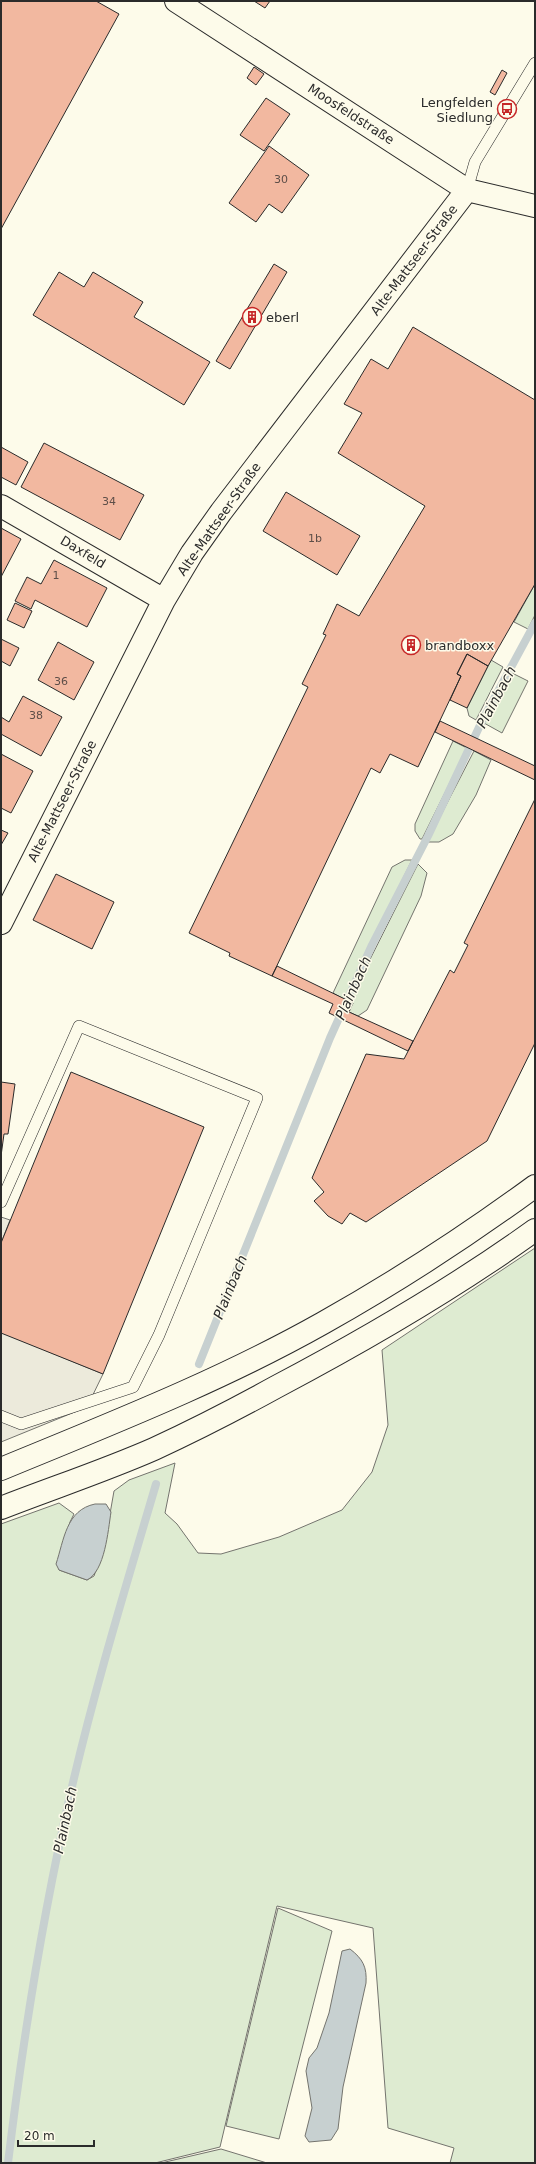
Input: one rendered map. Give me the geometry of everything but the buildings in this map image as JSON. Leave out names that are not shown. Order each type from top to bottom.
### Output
[{"type":"street","name":"Moosfeldstraße","points":[[176,1],[467,190],[535,206]]},
{"type":"street","name":"Alte-Mattseer-Straße","points":[[1,923],[164,600],[192,552],[467,190]]},
{"type":"street","name":"Daxfeld","points":[[1,506],[164,600]]},
{"type":"street","points":[[1,1469],[131,1415],[239,1366],[322,1324],[473,1231],[535,1186]]},
{"type":"street","points":[[1,1508],[154,1449],[232,1410],[328,1360],[409,1313],[535,1230]]},
{"type":"lane","points":[[467,190],[475,162],[535,63]]},
{"type":"lane","points":[[1,1202],[79,1026],[257,1098],[159,1336],[133,1387],[21,1424],[1,1416]]},
{"type":"green space","points":[[535,584],[535,615],[528,629],[514,622]]},
{"type":"green space","points":[[491,660],[503,667],[476,720],[469,716],[467,708]]},
{"type":"green space","points":[[512,673],[528,681],[502,733],[484,723]]},
{"type":"green space","points":[[453,741],[467,748],[422,839],[420,839],[415,831],[415,824]]},
{"type":"green space","points":[[474,751],[491,760],[476,795],[453,834],[439,842],[427,842]]},
{"type":"green space","points":[[405,860],[412,860],[344,999],[333,993],[392,867]]},
{"type":"green space","points":[[418,864],[427,873],[421,896],[367,1010],[358,1016],[349,1012],[349,1001]]},
{"type":"green space","points":[[535,1248],[535,2163],[450,2163],[454,2148],[388,2128],[373,1928],[277,1906],[220,2147],[155,2163],[1,2163],[1,1524],[59,1503],[74,1514],[70,1522],[59,1570],[87,1580],[94,1576],[104,1548],[114,1491],[129,1480],[175,1463],[165,1513],[177,1524],[198,1553],[221,1554],[279,1537],[342,1510],[372,1472],[388,1425],[382,1350]]},
{"type":"green space","points":[[278,1908],[332,1931],[279,2139],[226,2126]]},
{"type":"green space","points":[[221,2149],[267,2163],[161,2163]]},
{"type":"shaded area","points":[[1,1217],[10,1220],[1,1243]]},
{"type":"shaded area","points":[[1,1332],[103,1374],[87,1407],[1,1442]]},
{"type":"shaded area","points":[[95,1504],[106,1504],[111,1512],[102,1560],[93,1575],[87,1580],[59,1570],[56,1564],[64,1536],[72,1519],[85,1507]]},
{"type":"shaded area","points":[[350,1949],[358,1956],[365,1968],[366,1983],[343,2087],[338,2129],[331,2140],[309,2142],[305,2136],[312,2108],[306,2071],[309,2058],[317,2048],[329,2013],[342,1951]]},
{"type":"waterway","name":"Plainbach","points":[[199,1364],[330,1038],[372,945],[428,836],[482,721],[535,623]]},
{"type":"waterway","name":"Plainbach","points":[[8,2163],[20,2069],[35,1976],[51,1883],[71,1791],[80,1752],[122,1599],[156,1484]]},
{"type":"place","name":"Lengfelden Siedlung","points":[[507,109]]},
{"type":"place","name":"eberl","points":[[252,317]]},
{"type":"place","name":"brandboxx","points":[[411,645]]}]
